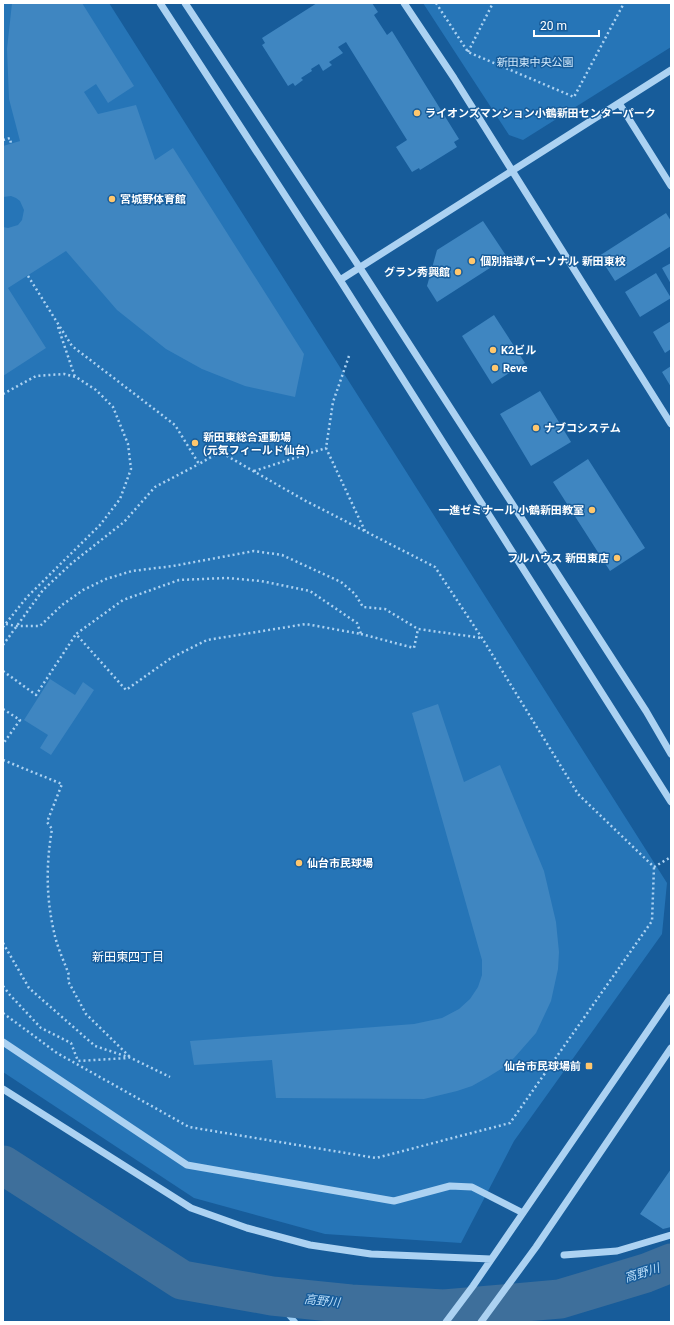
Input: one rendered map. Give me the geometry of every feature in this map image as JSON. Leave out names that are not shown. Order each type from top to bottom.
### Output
[{"type":"street","points":[[160,3],[340,280],[671,802]]},
{"type":"street","points":[[185,3],[360,268],[638,698],[671,754]]},
{"type":"street","points":[[404,3],[454,78],[671,424]]},
{"type":"street","points":[[340,280],[671,70]]},
{"type":"street","points":[[619,103],[671,186]]},
{"type":"street","points":[[446,1322],[473,1286],[671,997]]},
{"type":"street","points":[[3,1042],[187,1166],[394,1201],[450,1186],[472,1187],[523,1213]]},
{"type":"street","points":[[481,1322],[536,1247],[671,1048]]},
{"type":"street","points":[[3,1090],[190,1208],[247,1228],[310,1245],[371,1254],[491,1259]]},
{"type":"street","points":[[564,1255],[617,1251],[671,1235]]},
{"type":"path","points":[[436,3],[468,52],[574,97],[624,3]]},
{"type":"path","points":[[468,52],[493,3]]},
{"type":"path","points":[[3,140],[10,138],[11,144]]},
{"type":"path","points":[[28,276],[56,323],[72,346],[175,425],[199,464]]},
{"type":"path","points":[[56,323],[76,377]]},
{"type":"path","points":[[349,356],[334,402],[326,448],[365,531]]},
{"type":"path","points":[[3,394],[36,376],[64,374],[76,377],[96,390],[114,407],[128,444],[131,469],[120,499],[100,525],[27,597],[3,627]]},
{"type":"path","points":[[254,471],[326,448]]},
{"type":"path","points":[[3,645],[43,590],[72,564],[124,522],[155,487],[220,452],[304,500],[435,567],[482,638],[578,794],[654,867],[652,921],[510,1123],[376,1158],[189,1127],[57,1053],[3,1012]]},
{"type":"path","points":[[6,624],[16,626],[40,626],[62,605],[83,590],[106,579],[132,571],[173,566],[254,551],[282,555],[341,582],[355,594],[363,607],[385,609],[418,629],[482,638]]},
{"type":"path","points":[[3,671],[36,695],[76,634],[123,600],[179,580],[227,578],[261,581],[310,591],[356,623],[361,634]]},
{"type":"path","points":[[76,634],[126,690],[171,658],[207,640],[306,624],[361,634],[414,648],[418,629]]},
{"type":"path","points":[[3,709],[20,720],[3,744]]},
{"type":"path","points":[[3,760],[62,784],[47,822],[52,829],[48,854],[47,890],[54,933],[69,975],[68,981],[86,1014],[131,1058]]},
{"type":"path","points":[[654,867],[671,857]]},
{"type":"path","points":[[3,943],[29,988],[95,1046],[131,1058],[170,1077]]},
{"type":"path","points":[[3,986],[41,1028],[71,1043],[78,1061],[131,1058]]},
{"type":"green space","name":"新田東総合運動場 (元気フィールド仙台)","points":[[3,3],[109,3],[667,883],[662,934],[514,1141],[461,1243],[325,1234],[194,1198],[3,1072]]},
{"type":"green space","name":"新田東中央公園","points":[[423,3],[671,3],[671,47],[523,140],[509,135]]},
{"type":"building","name":"宮城野体育館","points":[[12,3],[82,3],[134,86],[108,103],[96,84],[84,92],[98,114],[136,105],[155,160],[173,148],[304,354],[295,397],[245,386],[202,369],[166,349],[117,310],[66,251],[8,288],[46,348],[3,376],[3,227],[8,228],[18,225],[22,220],[24,210],[20,201],[16,198],[11,196],[3,197],[3,146],[20,141],[9,99],[7,49]]},
{"type":"building","name":"ライオンズマンション小鶴新田センターパーク","points":[[317,3],[372,3],[378,12],[374,15],[387,35],[392,31],[459,139],[454,142],[457,147],[420,170],[419,168],[412,172],[396,147],[407,140],[346,42],[338,47],[343,53],[329,62],[332,65],[323,71],[319,64],[311,69],[312,71],[301,78],[303,80],[295,86],[293,83],[288,86],[262,45],[265,43],[262,38]]},
{"type":"building","points":[[666,213],[671,221],[671,246],[615,281],[599,256]]},
{"type":"building","name":"グラン秀興館","points":[[483,221],[507,257],[437,302],[427,286],[437,250]]},
{"type":"building","points":[[671,263],[671,284],[662,268]]},
{"type":"building","points":[[656,273],[671,298],[640,317],[625,292]]},
{"type":"building","name":"K2ビル","points":[[494,315],[525,363],[492,384],[462,336]]},
{"type":"building","points":[[671,321],[671,349],[665,353],[653,332]]},
{"type":"building","points":[[671,366],[671,387],[662,372]]},
{"type":"building","name":"ナブコシステム","points":[[540,391],[571,442],[531,466],[500,414]]},
{"type":"building","points":[[588,459],[645,548],[610,571],[553,482]]},
{"type":"building","points":[[50,679],[75,695],[83,682],[94,690],[51,755],[40,748],[48,735],[24,720]]},
{"type":"building","points":[[438,704],[464,782],[500,765],[544,871],[556,922],[559,952],[558,969],[551,1001],[536,1033],[514,1058],[501,1069],[488,1077],[472,1086],[424,1099],[276,1098],[272,1060],[194,1065],[190,1041],[414,1024],[442,1018],[459,1009],[470,999],[478,987],[482,975],[482,960],[412,713]]},
{"type":"building","points":[[671,1169],[671,1227],[663,1229],[640,1214]]},
{"type":"waterway","name":"高野川","points":[[3,1165],[182,1280],[272,1296],[351,1304],[444,1309],[560,1299],[646,1273],[671,1263]]},
{"type":"waterway","points":[[272,1296],[295,1322]]},
{"type":"place","name":"ライオンズマンション小鶴新田センターパーク","points":[[417,113]]},
{"type":"place","name":"宮城野体育館","points":[[112,199]]},
{"type":"place","name":"個別指導パーソナル 新田東校","points":[[472,261]]},
{"type":"place","name":"グラン秀興館","points":[[458,272]]},
{"type":"place","name":"K2ビル","points":[[493,350]]},
{"type":"place","name":"Reve","points":[[495,368]]},
{"type":"place","name":"ナブコシステム","points":[[536,428]]},
{"type":"place","name":"新田東総合運動場 (元気フィールド仙台)","points":[[195,443]]},
{"type":"place","name":"一進ゼミナール 小鶴新田教室","points":[[592,510]]},
{"type":"place","name":"フルハウス 新田東店","points":[[617,558]]},
{"type":"place","name":"仙台市民球場","points":[[299,863]]},
{"type":"place","name":"仙台市民球場前","points":[[589,1066]]},
{"type":"district","name":"新田東四丁目","points":[[128,957]]}]
